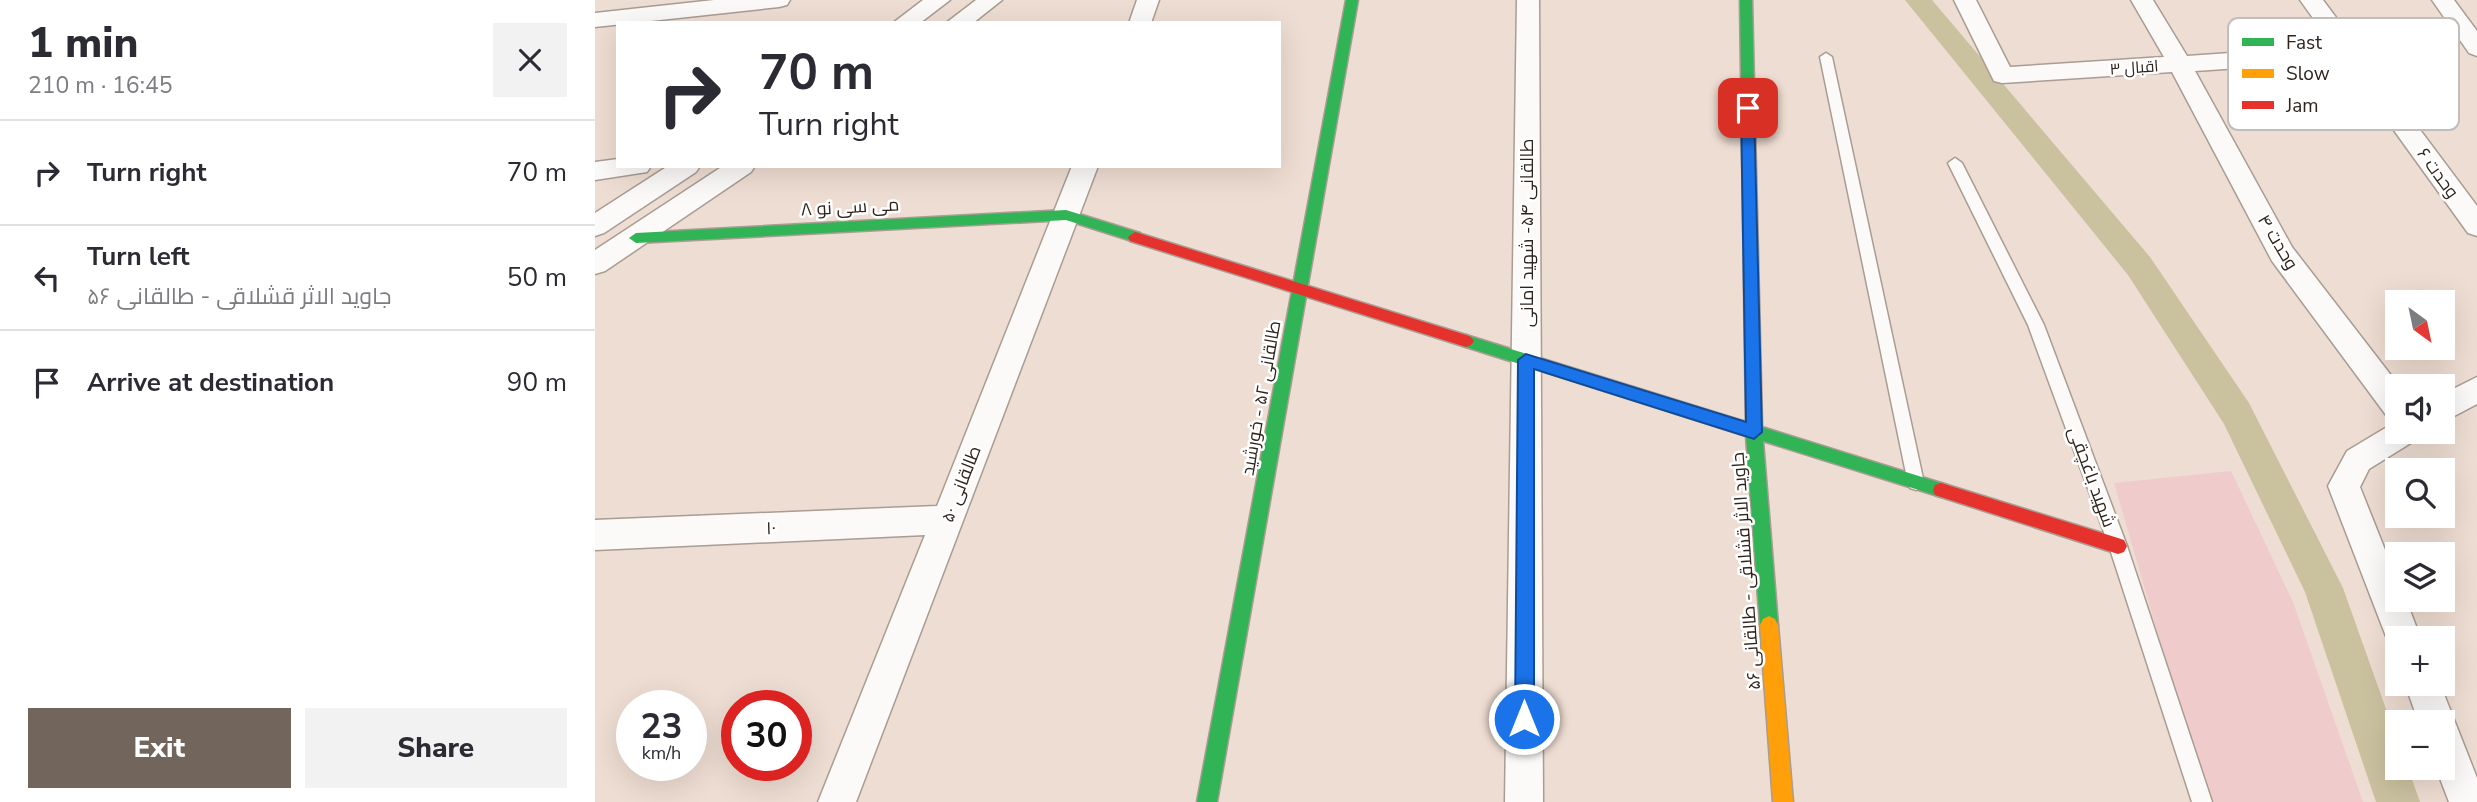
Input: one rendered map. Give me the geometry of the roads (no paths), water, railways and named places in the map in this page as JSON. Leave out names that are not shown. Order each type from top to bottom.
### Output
[{"type":"street","points":[[595,20],[779,0]]},
{"type":"street","points":[[907,21],[939,0]]},
{"type":"street","points":[[960,21],[991,0]]},
{"type":"street","points":[[1141,21],[1149,0]]},
{"type":"street","name":"طالقانی ۵۲ - خورشید","points":[[1207,802],[1353,0]]},
{"type":"street","name":"طالقانی ۵۴- شهید امانی","points":[[1524,802],[1528,0]]},
{"type":"street","name":"جاوید الاثر قشلاقی - طالقانی ۵۶","points":[[1745,0],[1754,432],[1783,802]]},
{"type":"street","name":"اقبال ۳","points":[[1965,0],[2002,75],[2228,61]]},
{"type":"street","name":"وحدت ۴","points":[[2141,0],[2180,64],[2281,254],[2385,390]]},
{"type":"street","name":"وحدت ۶","points":[[2311,0],[2324,18]]},
{"type":"street","points":[[2443,0],[2456,18]]},
{"type":"street","points":[[2459,22],[2477,47]]},
{"type":"street","name":"وحدت ۶","points":[[2407,130],[2477,226]]},
{"type":"street","points":[[595,172],[624,168]]},
{"type":"street","points":[[595,226],[684,168]]},
{"type":"street","points":[[595,264],[738,168]]},
{"type":"street","name":"طالقانی ۵۰","points":[[837,802],[1084,168]]},
{"type":"street","points":[[1066,215],[2117,546]]},
{"type":"street","name":"۸ می سی نو","points":[[636,238],[1066,215]]},
{"type":"street","points":[[2455,402],[2477,389]]},
{"type":"street","points":[[2385,443],[2358,460],[2344,486],[2399,626]]},
{"type":"street","name":"۱۰","points":[[595,535],[947,520]]},
{"type":"street","points":[[2455,769],[2468,802]]},
{"type":"lane","points":[[1826,57],[1916,483]]},
{"type":"lane","name":"شهید باغچقی","points":[[1955,163],[2036,325],[2117,546],[2202,802]]},
{"type":"waterway","points":[[1918,0],[2139,266],[2237,414],[2323,588],[2398,802]]}]
